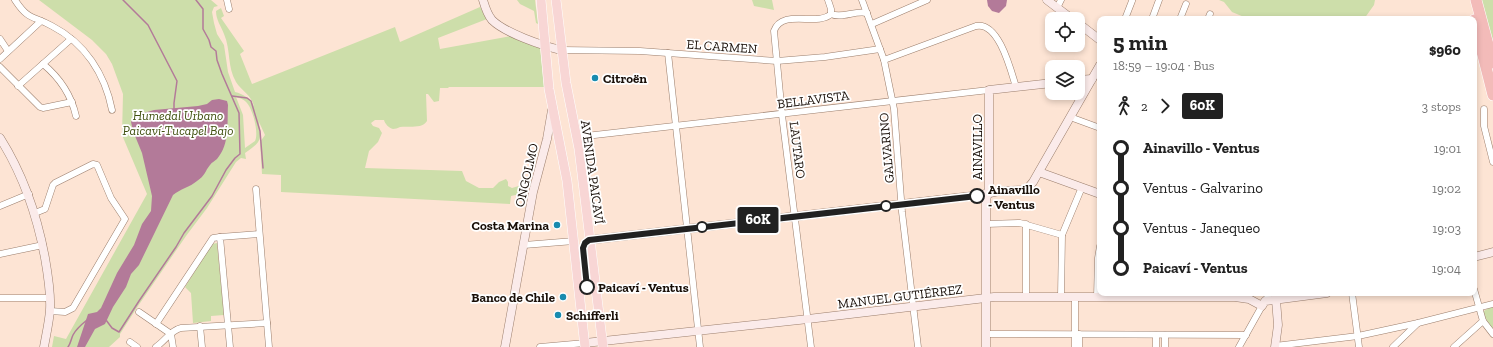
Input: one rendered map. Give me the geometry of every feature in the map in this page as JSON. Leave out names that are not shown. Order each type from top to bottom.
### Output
[{"type":"highway","points":[[1468,0],[1473,16]]},
{"type":"highway","points":[[1476,0],[1493,63]]},
{"type":"highway","points":[[1477,32],[1493,95]]},
{"type":"main road","name":"AVENIDA PAICAVÍ","points":[[541,0],[549,89],[566,170],[585,345]]},
{"type":"main road","name":"AVENIDA PAICAVÍ","points":[[556,0],[567,90],[577,137],[602,344]]},
{"type":"street","points":[[16,0],[24,14],[58,30],[87,54],[98,68],[105,85],[112,110]]},
{"type":"street","points":[[227,0],[229,9]]},
{"type":"street","points":[[483,0],[488,15],[499,26],[545,46],[561,50]]},
{"type":"street","points":[[828,0],[832,9],[831,14]]},
{"type":"street","name":"GALVARINO","points":[[862,0],[884,60],[892,102],[918,347]]},
{"type":"street","points":[[872,24],[927,0]]},
{"type":"street","points":[[1046,0],[1062,12]]},
{"type":"street","points":[[1057,8],[1061,0]]},
{"type":"street","points":[[1153,16],[1159,0]]},
{"type":"street","points":[[1126,16],[1132,1]]},
{"type":"street","points":[[1181,16],[1186,4]]},
{"type":"street","name":"LAUTARO","points":[[811,347],[782,115],[774,34],[775,28],[779,23],[787,20],[827,18],[831,14],[837,16],[863,12],[867,14]]},
{"type":"street","points":[[0,59],[41,21]]},
{"type":"street","points":[[884,60],[976,26],[983,25],[989,29],[1004,50],[1016,87]]},
{"type":"street","points":[[1085,28],[1097,36]]},
{"type":"street","points":[[0,39],[8,51]]},
{"type":"street","points":[[18,86],[70,39]]},
{"type":"street","name":"EL CARMEN","points":[[561,50],[634,51],[777,61],[832,56],[880,49]]},
{"type":"street","points":[[668,53],[700,347]]},
{"type":"street","points":[[43,64],[62,83],[72,102],[76,116]]},
{"type":"street","points":[[0,67],[37,105],[41,107],[72,102]]},
{"type":"street","points":[[589,240],[987,194],[999,191],[1024,190],[1032,184],[1097,73]]},
{"type":"street","points":[[1085,80],[1092,79]]},
{"type":"street","name":"BELLAVISTA","points":[[577,137],[782,115],[1045,84]]},
{"type":"street","name":"AINAVILLO","points":[[986,347],[986,200],[989,188],[989,90]]},
{"type":"street","name":"ONGOLMO","points":[[505,347],[535,185],[550,123],[552,103]]},
{"type":"street","points":[[1484,110],[1484,126],[1493,162]]},
{"type":"street","points":[[1070,117],[1097,127]]},
{"type":"street","points":[[0,138],[3,150],[18,170],[29,194],[42,245],[50,298],[50,311],[44,347]]},
{"type":"street","points":[[35,213],[45,209],[53,184],[94,164],[97,165],[111,198],[125,219],[73,308],[65,312],[50,311]]},
{"type":"street","points":[[1039,172],[1097,193]]},
{"type":"street","points":[[1061,297],[1062,235],[1082,187]]},
{"type":"street","points":[[256,189],[269,347]]},
{"type":"street","points":[[0,206],[29,194]]},
{"type":"street","points":[[986,224],[1026,224],[1062,235]]},
{"type":"street","points":[[1026,224],[1026,297]]},
{"type":"street","points":[[156,324],[213,238],[259,234]]},
{"type":"street","points":[[220,238],[230,347]]},
{"type":"street","points":[[524,245],[574,241]]},
{"type":"street","points":[[0,254],[42,245]]},
{"type":"street","points":[[1477,256],[1493,252]]},
{"type":"street","name":"MANUEL GUTIÉRREZ","points":[[540,347],[602,344],[698,331],[985,298],[1116,296]]},
{"type":"street","name":"MANUEL GUTIÉRREZ","points":[[1222,296],[1276,300],[1305,296]]},
{"type":"street","points":[[1352,296],[1359,347]]},
{"type":"street","points":[[1476,296],[1483,321],[1493,334]]},
{"type":"street","points":[[1075,297],[1079,347]]},
{"type":"street","points":[[0,298],[50,298]]},
{"type":"street","points":[[1239,347],[1266,300]]},
{"type":"street","points":[[1276,300],[1278,325],[1275,346],[1305,345],[1358,336],[1493,304]]},
{"type":"street","points":[[139,312],[171,334],[173,347]]},
{"type":"street","points":[[1454,347],[1483,321]]},
{"type":"street","points":[[156,347],[178,328],[267,323]]},
{"type":"street","points":[[1393,347],[1418,323]]},
{"type":"street","points":[[200,326],[202,347]]},
{"type":"street","points":[[986,334],[1246,335]]},
{"type":"street","points":[[1075,347],[1077,334]]},
{"type":"street","points":[[1156,335],[1156,347]]},
{"type":"street","points":[[1165,335],[1165,347]]},
{"type":"street","points":[[130,342],[137,347]]},
{"type":"green space","name":"Humedal Urbano Paicaví-Tucapel Bajo","points":[[39,0],[211,0],[218,6],[214,7],[212,12],[214,23],[217,34],[224,45],[228,72],[235,92],[246,97],[254,106],[249,96],[238,85],[233,76],[228,46],[216,14],[216,11],[221,8],[224,16],[221,18],[244,51],[240,54],[252,84],[395,27],[400,42],[480,7],[487,19],[438,38],[440,49],[511,36],[540,47],[544,87],[440,88],[439,101],[434,102],[428,94],[426,94],[427,121],[425,124],[415,127],[400,127],[393,129],[387,126],[384,120],[375,120],[371,123],[373,126],[379,128],[382,133],[378,142],[369,151],[365,168],[462,171],[466,181],[479,188],[493,188],[499,182],[506,179],[508,186],[512,188],[522,185],[527,186],[525,193],[511,196],[510,204],[281,192],[281,175],[262,174],[260,142],[265,135],[259,122],[259,140],[255,146],[245,153],[246,159],[241,158],[236,162],[207,208],[138,306],[120,334],[120,337],[109,347],[52,347],[54,336],[66,339],[147,194],[122,135],[123,94],[112,64],[106,54],[92,40]],"holes":[[[236,97],[245,101],[249,106],[256,127],[255,141],[245,148],[243,115]]]},
{"type":"green space","points":[[517,0],[535,0],[538,24],[536,23],[534,11],[520,4]]},
{"type":"green space","points":[[752,0],[772,0],[774,10],[754,6]]},
{"type":"green space","points":[[1219,0],[1375,0],[1374,5],[1366,16],[1242,16],[1232,12],[1224,2]]},
{"type":"green space","points":[[1481,0],[1493,0],[1493,43]]},
{"type":"green space","points":[[217,243],[224,315],[211,316],[211,321],[193,323],[191,293],[185,287],[212,244]]},
{"type":"green space","points":[[1493,305],[1493,329],[1484,316],[1484,311]]},
{"type":"shaded area","points":[[987,0],[1007,0],[1006,6],[999,13],[992,11],[988,6]]},
{"type":"shaded area","points":[[219,99],[227,101],[228,105],[226,140],[221,153],[200,179],[173,195],[139,265],[131,274],[126,287],[113,307],[105,324],[95,329],[85,347],[77,347],[88,314],[97,312],[101,308],[117,273],[134,245],[142,224],[151,211],[152,196],[142,153],[133,131],[131,122],[133,117],[154,110],[198,106],[207,104],[212,100]]},
{"type":"waterway","points":[[123,0],[148,25],[177,81],[174,109]]},
{"type":"waterway","points":[[106,320],[112,328],[119,332],[184,233],[212,196],[226,170],[240,154],[239,113],[222,74],[217,60],[216,51],[211,47],[203,29],[203,9],[196,0]]},
{"type":"waterway","points":[[232,96],[247,98],[251,101],[260,131],[263,168]]},
{"type":"waterway","points":[[68,347],[74,333],[87,320]]},
{"type":"bus line","name":"60K","points":[[587,287],[583,248],[585,243],[589,240],[977,196]]},
{"type":"place","name":"Citroën","points":[[595,78]]},
{"type":"place","name":"Ainavillo - Ventus","points":[[977,196]]},
{"type":"place","name":"Costa Marina","points":[[557,225]]},
{"type":"place","name":"Paicaví - Ventus","points":[[587,287]]},
{"type":"place","name":"Banco de Chile","points":[[563,297]]},
{"type":"place","name":"Schifferli","points":[[558,315]]}]
